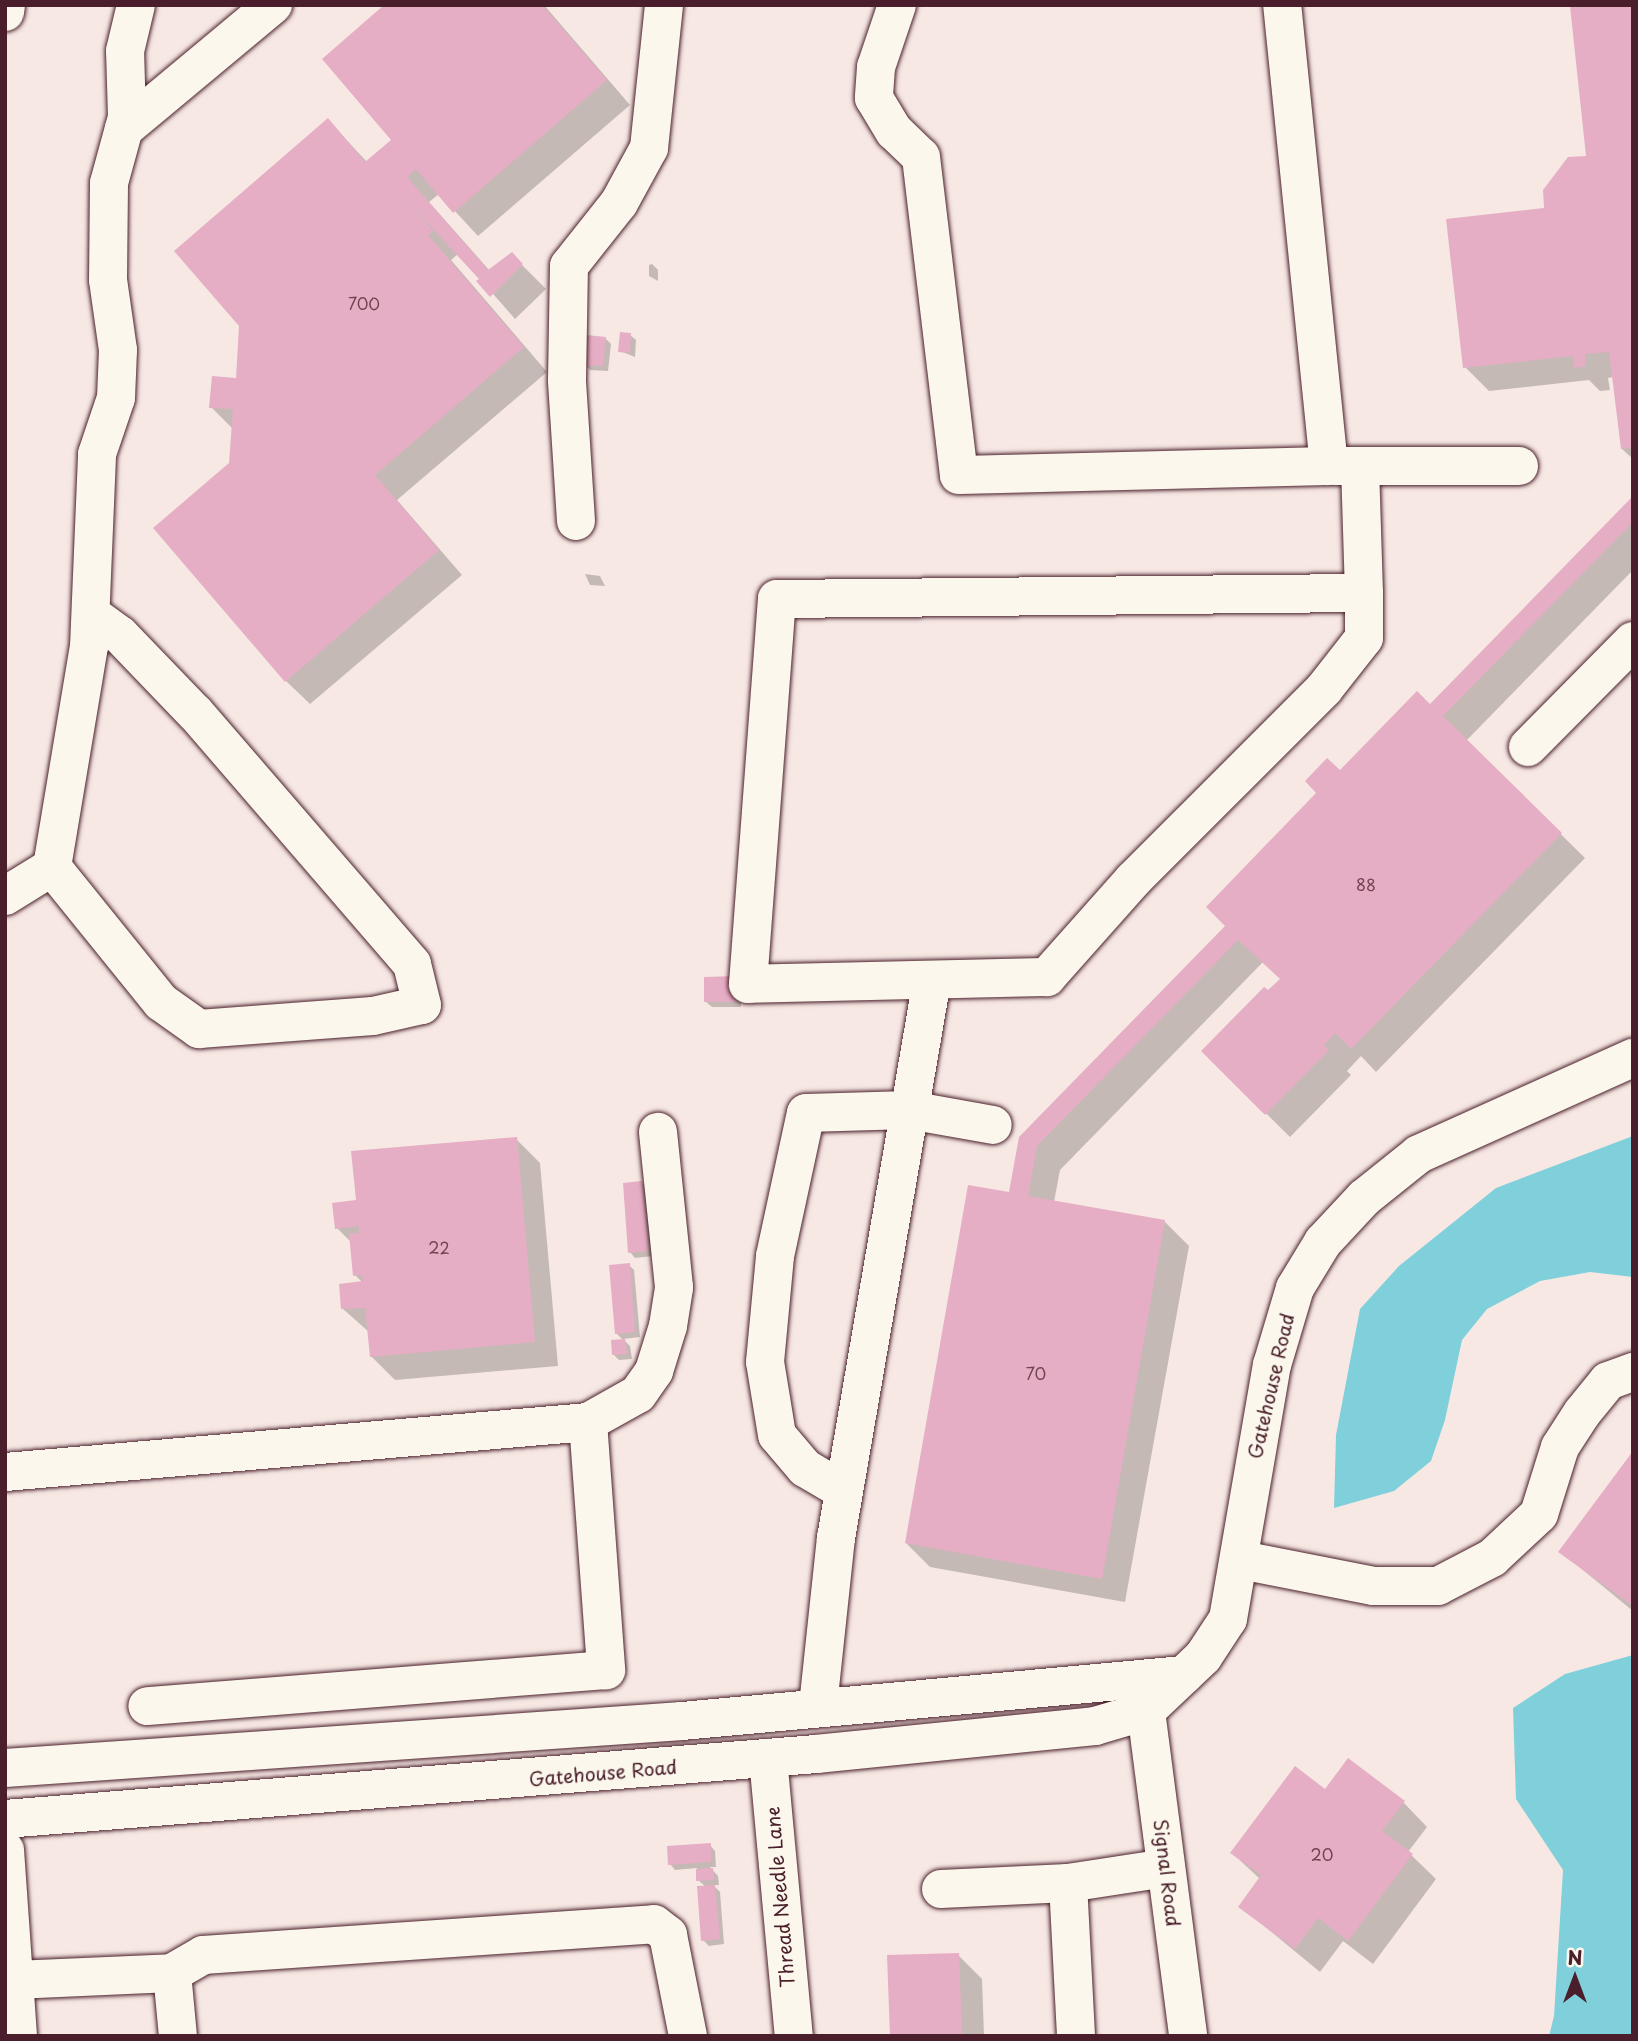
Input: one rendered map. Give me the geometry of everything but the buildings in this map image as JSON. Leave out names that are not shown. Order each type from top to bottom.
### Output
[{"type":"street","points":[[5,12],[6,5]]},
{"type":"street","points":[[92,615],[120,635],[195,713],[412,964],[422,1005],[373,1016],[199,1029],[161,1002],[52,867],[92,615],[97,454],[116,398],[118,350],[108,280],[109,183],[124,129],[125,51],[136,5]]},
{"type":"street","points":[[124,129],[273,5]]},
{"type":"street","points":[[576,521],[567,380],[569,265],[619,203],[649,148],[663,5]]},
{"type":"street","points":[[897,5],[876,67],[874,98],[894,131],[921,157],[959,475],[1345,466],[1519,466]]},
{"type":"street","points":[[1282,5],[1364,593],[1364,638],[1324,690],[1133,880],[1046,977],[748,984],[778,599],[1364,593]]},
{"type":"street","points":[[1528,747],[1627,657]]},
{"type":"street","points":[[5,896],[52,867]]},
{"type":"street","points":[[818,1706],[844,1491],[932,980]]},
{"type":"street","name":"Gatehouse Road","points":[[5,1819],[768,1758],[1095,1726],[1146,1711],[1203,1657],[1228,1619],[1241,1560],[1272,1365],[1295,1289],[1323,1242],[1364,1198],[1419,1154],[1633,1058]]},
{"type":"street","points":[[844,1491],[805,1468],[777,1435],[765,1362],[775,1256],[806,1113],[909,1111],[993,1125]]},
{"type":"street","points":[[5,1472],[587,1422],[638,1394],[654,1371],[668,1326],[674,1287],[658,1132]]},
{"type":"street","points":[[1241,1560],[1373,1586],[1438,1586],[1492,1558],[1539,1514],[1560,1447],[1582,1413],[1608,1381],[1633,1372]]},
{"type":"street","points":[[147,1706],[606,1670],[587,1422]]},
{"type":"street","points":[[5,1768],[682,1721],[818,1706],[1184,1675]]},
{"type":"street","name":"Signal Road","points":[[1146,1711],[1188,2036]]},
{"type":"street","name":"Thread Needle Lane","points":[[768,1758],[794,2036]]},
{"type":"street","points":[[5,1850],[8,1925],[18,2036]]},
{"type":"street","points":[[941,1889],[1068,1883],[1166,1868]]},
{"type":"street","points":[[1068,1883],[1076,2036]]},
{"type":"street","points":[[14,1980],[172,1973],[203,1955],[654,1924],[668,1935],[688,2036]]},
{"type":"street","points":[[172,1973],[178,2036]]},
{"type":"water","points":[[1633,1136],[1633,1277],[1590,1272],[1540,1281],[1487,1309],[1462,1340],[1445,1420],[1431,1461],[1394,1491],[1334,1508],[1336,1435],[1360,1309],[1399,1266],[1496,1188]]},
{"type":"water","points":[[1633,1655],[1633,2036],[1549,2036],[1554,2016],[1563,1870],[1516,1799],[1513,1708],[1565,1674]]}]
